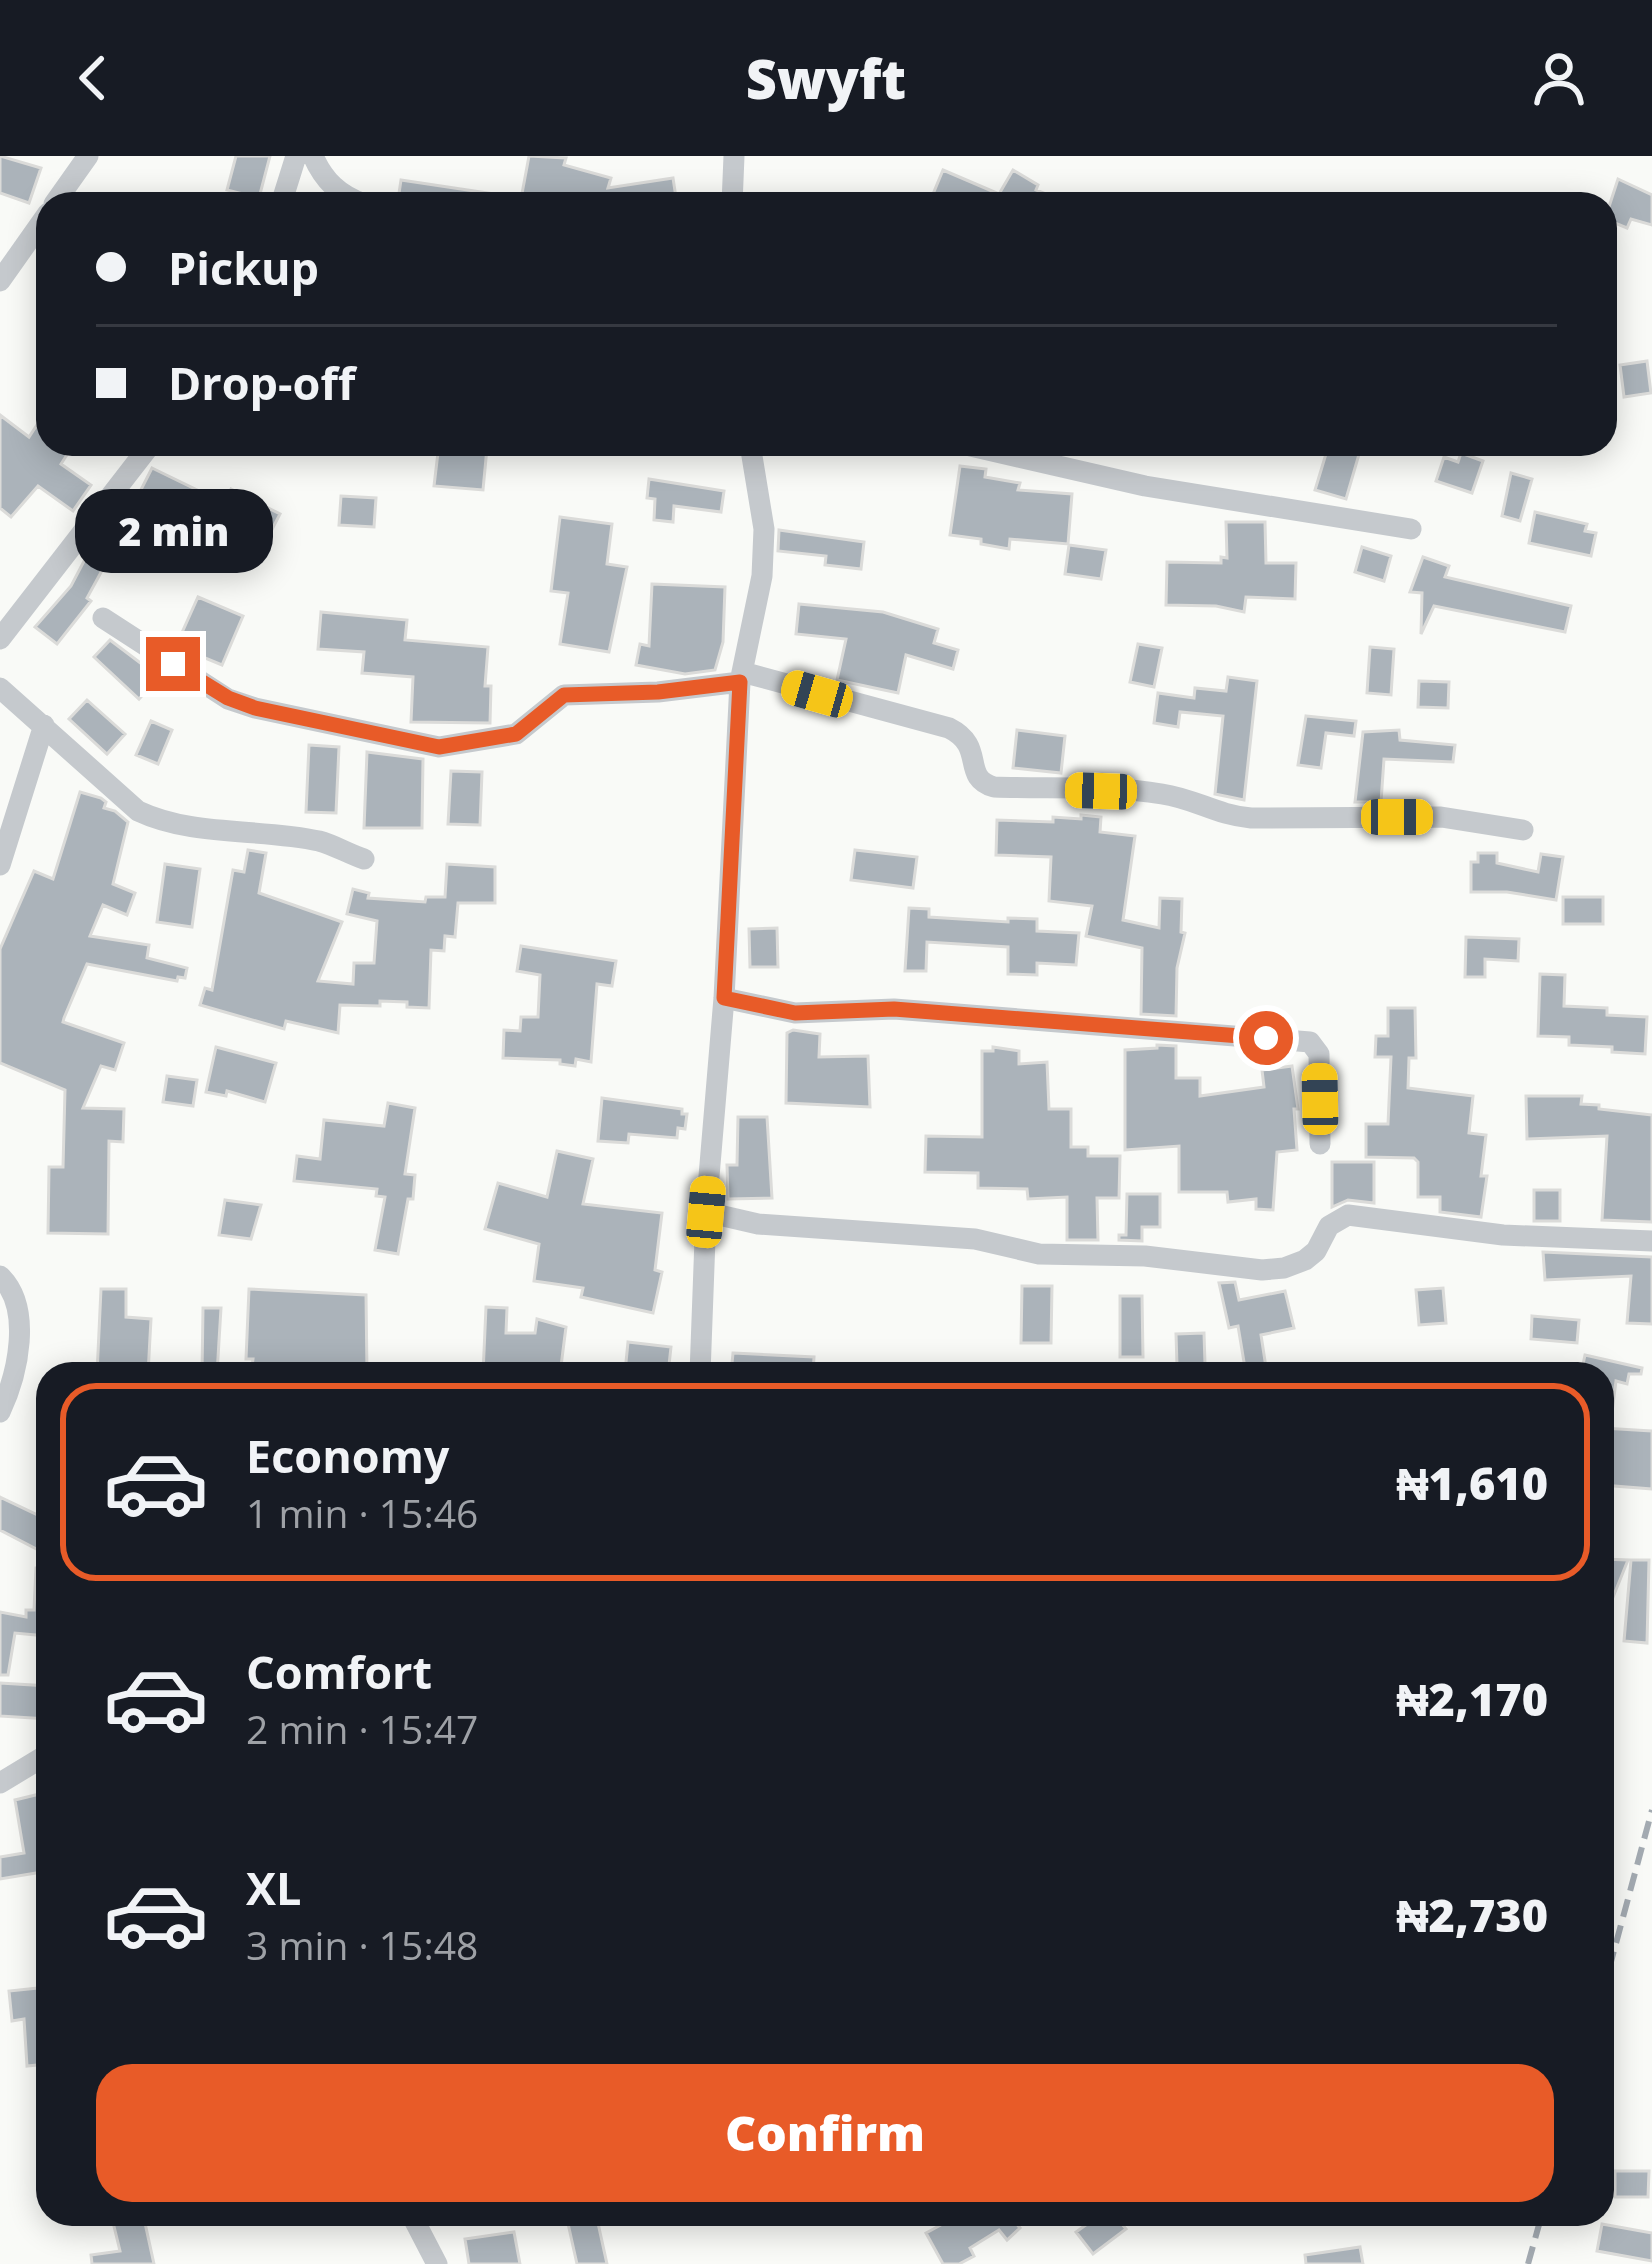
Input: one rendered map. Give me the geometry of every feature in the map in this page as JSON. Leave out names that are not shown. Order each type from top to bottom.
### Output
[{"type":"street","points":[[62,192],[88,156]]},
{"type":"street","points":[[285,192],[296,156]]},
{"type":"street","points":[[313,156],[321,175],[339,192]]},
{"type":"street","points":[[732,192],[734,156]]},
{"type":"street","points":[[0,281],[36,230]]},
{"type":"street","points":[[0,639],[142,456]]},
{"type":"street","points":[[700,1362],[741,677],[762,576],[764,529],[752,456]]},
{"type":"street","points":[[1014,456],[1145,486],[1412,529]]},
{"type":"street","points":[[103,618],[228,698],[255,708],[439,747],[516,734],[564,695],[658,692],[741,677],[949,728],[970,744],[982,784],[994,787],[1157,793],[1185,798],[1223,816],[1441,817],[1523,830]]},
{"type":"street","points":[[0,688],[120,799],[157,820],[326,842],[364,859]]},
{"type":"street","points":[[0,866],[44,725]]},
{"type":"street","points":[[724,998],[795,1013],[894,1009],[1310,1042],[1319,1054],[1320,1144]]},
{"type":"street","points":[[706,1212],[758,1224],[974,1239],[1039,1255],[1145,1256],[1262,1270],[1305,1260],[1316,1251],[1329,1226],[1348,1215],[1503,1235],[1652,1241]]},
{"type":"street","points":[[0,1276],[17,1302],[19,1322],[17,1356],[0,1412]]},
{"type":"street","points":[[0,1783],[36,1761]]},
{"type":"street","points":[[417,2226],[437,2264]]},
{"type":"building","points":[[0,156],[41,168],[29,203],[0,193]]},
{"type":"building","points":[[236,156],[270,156],[261,192],[227,190]]},
{"type":"building","points":[[529,156],[566,158],[564,165],[611,178],[608,188],[673,178],[675,192],[522,192]]},
{"type":"building","points":[[943,170],[994,192],[934,192]]},
{"type":"building","points":[[1013,170],[1038,185],[1036,190],[1041,192],[1000,192]]},
{"type":"building","points":[[1618,179],[1652,195],[1652,225],[1631,219],[1627,228],[1617,224],[1614,192]]},
{"type":"building","points":[[401,180],[481,192],[399,192]]},
{"type":"building","points":[[1647,361],[1651,393],[1624,397],[1620,365]]},
{"type":"building","points":[[0,415],[29,437],[36,426],[36,456],[66,456],[61,464],[91,485],[73,511],[38,486],[11,517],[0,508]]},
{"type":"building","points":[[438,456],[486,456],[483,490],[434,486]]},
{"type":"building","points":[[1325,456],[1359,456],[1346,499],[1315,490]]},
{"type":"building","points":[[1460,456],[1483,461],[1472,493],[1436,481],[1444,457],[1458,462]]},
{"type":"building","points":[[960,466],[986,469],[985,477],[1020,483],[1018,490],[1072,494],[1068,544],[1010,539],[1009,549],[950,535]]},
{"type":"building","points":[[152,468],[224,503],[231,489],[280,514],[264,545],[222,523],[196,570],[120,531]]},
{"type":"building","points":[[1511,473],[1532,479],[1520,521],[1502,516]]},
{"type":"building","points":[[649,479],[724,491],[721,512],[674,506],[673,522],[654,520],[655,499],[647,498]]},
{"type":"building","points":[[341,496],[376,498],[374,527],[339,525]]},
{"type":"building","points":[[1535,512],[1587,524],[1585,531],[1596,533],[1591,556],[1529,543]]},
{"type":"building","points":[[560,517],[612,524],[607,564],[627,567],[609,652],[560,644],[568,593],[551,591]]},
{"type":"building","points":[[1226,522],[1265,522],[1266,563],[1296,563],[1295,599],[1246,597],[1244,612],[1166,605],[1167,562],[1221,563],[1221,557],[1227,558]]},
{"type":"building","points":[[779,530],[864,542],[861,569],[825,565],[826,556],[778,551]]},
{"type":"building","points":[[93,544],[111,554],[87,598],[91,601],[57,644],[35,627],[71,586]]},
{"type":"building","points":[[1069,545],[1106,550],[1101,579],[1065,574]]},
{"type":"building","points":[[1362,547],[1391,556],[1384,581],[1355,572]]},
{"type":"building","points":[[1423,557],[1449,566],[1445,577],[1571,606],[1565,632],[1434,606],[1421,634],[1422,593],[1410,592]]},
{"type":"building","points":[[652,584],[725,587],[723,642],[715,670],[685,674],[636,665],[640,644],[649,646]]},
{"type":"building","points":[[198,597],[243,616],[222,665],[176,646]]},
{"type":"building","points":[[799,604],[883,612],[938,629],[934,643],[958,650],[953,669],[906,655],[898,693],[837,680],[846,639],[796,634]]},
{"type":"building","points":[[321,612],[407,620],[405,640],[488,647],[485,686],[491,686],[490,723],[411,722],[413,677],[362,673],[364,652],[318,649]]},
{"type":"building","points":[[110,640],[159,677],[139,699],[94,657]]},
{"type":"building","points":[[1138,644],[1162,648],[1154,687],[1130,682]]},
{"type":"building","points":[[1370,647],[1394,649],[1391,695],[1367,693]]},
{"type":"building","points":[[1228,677],[1257,681],[1244,800],[1215,794],[1223,716],[1180,712],[1178,727],[1154,723],[1158,693],[1194,698],[1195,688],[1226,691]]},
{"type":"building","points":[[1419,681],[1449,682],[1448,708],[1418,707]]},
{"type":"building","points":[[87,700],[125,734],[107,754],[69,719]]},
{"type":"building","points":[[1306,716],[1356,721],[1354,736],[1326,733],[1321,768],[1298,765]]},
{"type":"building","points":[[151,721],[172,730],[158,764],[136,755]]},
{"type":"building","points":[[1017,730],[1065,736],[1061,773],[1013,768]]},
{"type":"building","points":[[1399,730],[1400,740],[1455,745],[1453,762],[1384,759],[1381,802],[1355,802],[1363,732]]},
{"type":"building","points":[[309,745],[339,747],[336,813],[306,812]]},
{"type":"building","points":[[367,752],[423,759],[422,828],[364,828]]},
{"type":"building","points":[[451,771],[482,772],[480,825],[448,824]]},
{"type":"building","points":[[80,792],[101,798],[106,802],[104,808],[128,822],[113,884],[135,893],[127,915],[103,905],[90,936],[149,945],[147,958],[187,968],[185,978],[177,981],[87,964],[64,1018],[63,1022],[124,1043],[115,1070],[101,1066],[83,1108],[124,1109],[123,1142],[109,1141],[108,1234],[48,1233],[49,1167],[63,1167],[65,1090],[0,1063],[0,949],[34,871],[53,879]]},
{"type":"building","points":[[1081,815],[1101,817],[1100,832],[1135,836],[1123,920],[1159,928],[1160,898],[1182,899],[1181,932],[1185,933],[1177,968],[1176,1016],[1141,1014],[1142,948],[1086,936],[1092,906],[1049,901],[1051,857],[996,855],[997,820],[1053,822],[1053,817],[1081,819]]},
{"type":"building","points":[[248,850],[266,853],[259,893],[342,922],[318,981],[353,984],[354,963],[374,963],[377,921],[347,914],[353,889],[369,893],[368,898],[425,902],[426,897],[445,897],[447,864],[495,867],[495,903],[458,903],[455,937],[445,936],[444,951],[431,950],[429,1008],[380,1001],[380,1006],[340,1005],[338,1033],[286,1021],[284,1029],[200,1005],[205,988],[212,990],[233,870],[244,872]]},
{"type":"building","points":[[855,850],[917,857],[913,888],[851,880]]},
{"type":"building","points":[[1478,853],[1497,853],[1497,863],[1538,872],[1541,854],[1563,857],[1556,900],[1471,892],[1471,862],[1478,862]]},
{"type":"building","points":[[165,864],[200,869],[192,927],[157,922]]},
{"type":"building","points":[[1563,897],[1603,897],[1603,924],[1563,924]]},
{"type":"building","points":[[909,908],[929,909],[929,917],[1037,919],[1037,931],[1079,933],[1076,965],[1037,963],[1037,975],[1008,974],[1008,947],[927,942],[926,971],[905,971]]},
{"type":"building","points":[[777,928],[778,967],[750,967],[749,929]]},
{"type":"building","points":[[1466,937],[1519,939],[1518,961],[1485,959],[1485,977],[1465,977]]},
{"type":"building","points":[[521,946],[616,961],[612,986],[597,984],[591,1062],[576,1059],[575,1066],[560,1064],[560,1060],[503,1058],[504,1030],[520,1031],[521,1017],[538,1017],[540,975],[517,971]]},
{"type":"building","points":[[1540,974],[1565,975],[1564,1006],[1607,1008],[1607,1015],[1647,1017],[1645,1054],[1569,1045],[1569,1037],[1538,1036]]},
{"type":"building","points":[[1388,1008],[1415,1008],[1416,1058],[1409,1058],[1408,1088],[1473,1096],[1469,1133],[1486,1135],[1481,1217],[1440,1212],[1440,1197],[1418,1197],[1414,1158],[1366,1157],[1366,1124],[1388,1124],[1391,1057],[1375,1057],[1376,1036],[1388,1036]]},
{"type":"building","points":[[787,1033],[820,1034],[819,1057],[868,1056],[870,1107],[786,1103]]},
{"type":"building","points":[[1176,1046],[1176,1078],[1200,1078],[1200,1096],[1264,1087],[1262,1070],[1292,1066],[1297,1150],[1277,1152],[1273,1210],[1256,1209],[1256,1199],[1228,1202],[1227,1192],[1179,1192],[1179,1146],[1125,1150],[1125,1050]]},
{"type":"building","points":[[216,1047],[276,1063],[265,1102],[227,1091],[226,1096],[206,1092]]},
{"type":"building","points":[[993,1047],[1019,1051],[1019,1064],[1047,1062],[1049,1109],[1071,1109],[1071,1147],[1088,1147],[1088,1156],[1120,1156],[1119,1198],[1097,1198],[1098,1240],[1067,1240],[1067,1197],[1028,1199],[1027,1189],[978,1188],[978,1173],[925,1172],[926,1136],[982,1137],[982,1051],[993,1051]]},
{"type":"building","points":[[167,1076],[197,1080],[193,1106],[163,1102]]},
{"type":"building","points":[[1526,1096],[1582,1096],[1581,1104],[1599,1105],[1599,1109],[1652,1115],[1652,1222],[1602,1220],[1607,1136],[1527,1139]]},
{"type":"building","points":[[602,1098],[682,1109],[687,1114],[685,1129],[678,1128],[677,1138],[629,1134],[628,1143],[598,1141]]},
{"type":"building","points":[[388,1103],[415,1108],[405,1174],[415,1175],[413,1199],[408,1199],[398,1254],[375,1250],[385,1197],[376,1196],[377,1189],[294,1181],[297,1156],[320,1159],[324,1120],[384,1126]]},
{"type":"building","points":[[738,1117],[767,1117],[772,1198],[728,1199],[727,1165],[737,1165]]},
{"type":"building","points":[[557,1151],[593,1159],[583,1204],[662,1213],[655,1270],[662,1272],[653,1313],[581,1297],[583,1288],[534,1281],[539,1244],[485,1229],[498,1183],[547,1197]]},
{"type":"building","points":[[1332,1162],[1374,1162],[1374,1203],[1348,1200],[1332,1207]]},
{"type":"building","points":[[1534,1190],[1560,1190],[1560,1221],[1534,1221]]},
{"type":"building","points":[[1127,1194],[1160,1194],[1160,1227],[1142,1227],[1142,1241],[1119,1240],[1119,1235],[1126,1235]]},
{"type":"building","points":[[225,1200],[261,1205],[251,1239],[219,1235]]},
{"type":"building","points":[[1543,1252],[1652,1257],[1652,1324],[1627,1323],[1631,1276],[1545,1280]]},
{"type":"building","points":[[1235,1282],[1239,1300],[1285,1291],[1294,1328],[1261,1335],[1265,1362],[1244,1362],[1238,1326],[1229,1328],[1219,1283]]},
{"type":"building","points":[[1022,1286],[1052,1286],[1051,1343],[1021,1343]]},
{"type":"building","points":[[1443,1288],[1446,1323],[1419,1325],[1416,1290]]},
{"type":"building","points":[[101,1289],[126,1289],[126,1317],[151,1319],[149,1362],[98,1362]]},
{"type":"building","points":[[249,1289],[366,1295],[367,1362],[246,1359]]},
{"type":"building","points":[[1120,1296],[1142,1296],[1143,1357],[1120,1357]]},
{"type":"building","points":[[486,1307],[507,1308],[506,1333],[535,1333],[537,1319],[566,1327],[562,1362],[484,1362]]},
{"type":"building","points":[[203,1308],[221,1308],[218,1362],[202,1362]]},
{"type":"building","points":[[1532,1316],[1579,1320],[1577,1343],[1531,1339]]},
{"type":"building","points":[[1204,1333],[1205,1362],[1177,1362],[1176,1334]]},
{"type":"building","points":[[628,1342],[671,1347],[669,1362],[626,1362]]},
{"type":"building","points":[[733,1353],[814,1357],[814,1362],[732,1362]]},
{"type":"building","points":[[1585,1355],[1642,1368],[1641,1374],[1629,1374],[1627,1384],[1616,1381],[1614,1396],[1614,1362],[1584,1362]]},
{"type":"building","points":[[1614,1429],[1652,1431],[1652,1489],[1614,1486]]},
{"type":"building","points":[[0,1497],[36,1514],[36,1549],[0,1530]]},
{"type":"building","points":[[1614,1559],[1628,1560],[1614,1595]]},
{"type":"building","points":[[1631,1560],[1649,1560],[1647,1643],[1624,1641]]},
{"type":"building","points":[[36,1568],[36,1635],[15,1633],[8,1675],[0,1675],[0,1612],[26,1617],[26,1610],[34,1610]]},
{"type":"building","points":[[0,1683],[36,1685],[36,1718],[0,1716]]},
{"type":"building","points":[[36,1795],[36,1873],[0,1879],[0,1857],[24,1853],[15,1800]]},
{"type":"building","points":[[36,1988],[36,2065],[27,2066],[24,2019],[12,2021],[9,1991]]},
{"type":"building","points":[[1615,2171],[1649,2171],[1648,2197],[1615,2197]]},
{"type":"building","points":[[114,2226],[146,2226],[154,2264],[92,2264],[91,2255],[120,2251]]},
{"type":"building","points":[[569,2226],[599,2226],[607,2264],[577,2264]]},
{"type":"building","points":[[939,2226],[1020,2228],[1007,2240],[999,2230],[970,2248],[974,2256],[959,2264],[943,2264],[926,2233]]},
{"type":"building","points":[[1084,2226],[1126,2229],[1093,2254],[1076,2232]]},
{"type":"building","points":[[1602,2226],[1652,2233],[1652,2261],[1597,2251]]},
{"type":"building","points":[[514,2232],[520,2264],[469,2264],[465,2239]]},
{"type":"building","points":[[1360,2247],[1363,2264],[1306,2264],[1305,2255]]},
{"type":"railway","points":[[1614,1951],[1652,1810]]},
{"type":"railway","points":[[1528,2264],[1539,2226]]},
{"type":"route","points":[[173,664],[228,698],[255,708],[439,747],[516,734],[564,695],[658,692],[740,682],[724,998],[795,1013],[894,1009],[1266,1038]]}]
